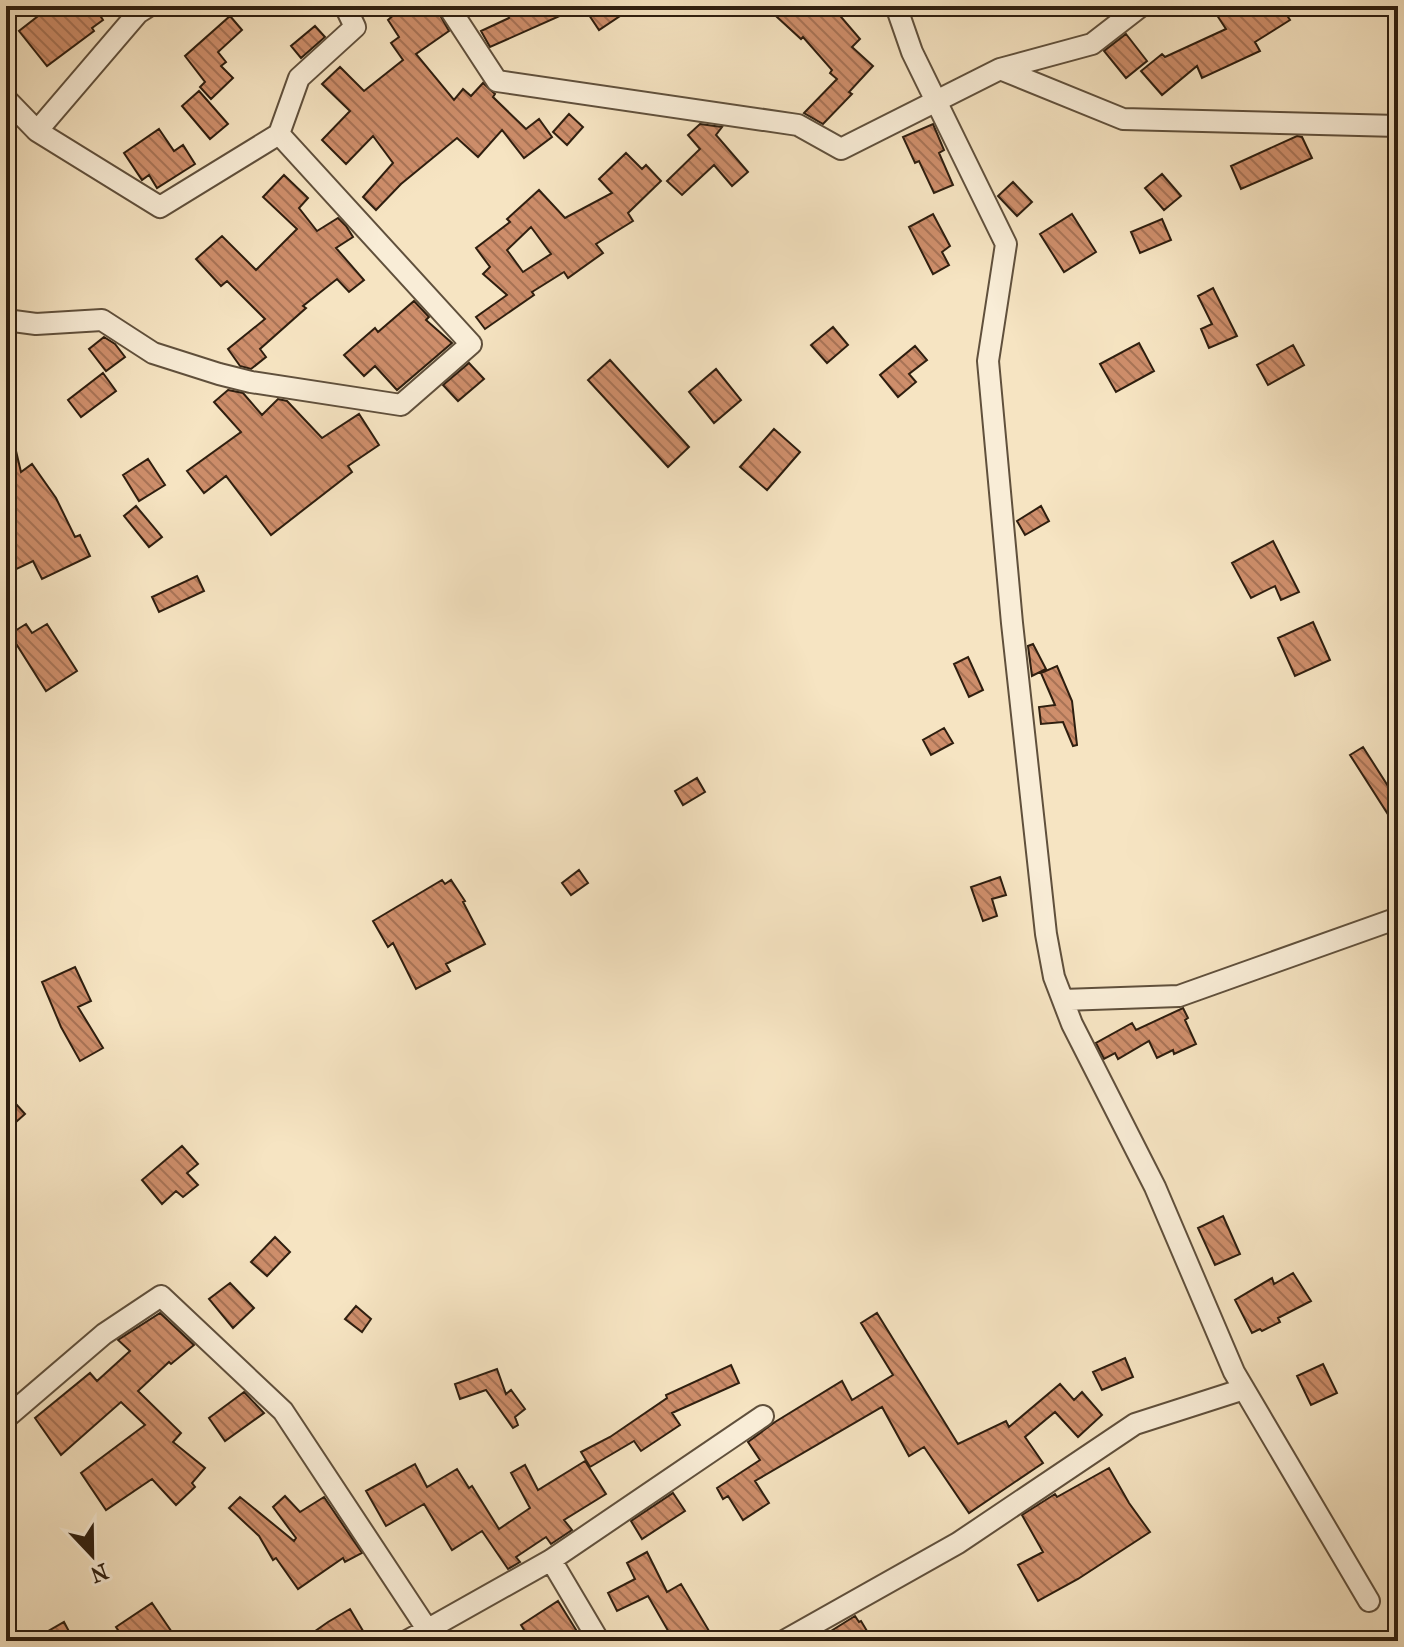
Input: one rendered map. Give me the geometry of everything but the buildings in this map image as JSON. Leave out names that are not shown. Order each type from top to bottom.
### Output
[{"type":"street","points":[[37,131],[138,13],[149,6]]},
{"type":"street","points":[[6,99],[37,131],[160,207],[279,134],[299,78],[355,27],[345,6]]},
{"type":"street","points":[[448,6],[497,81],[798,125],[841,149],[1000,69],[1092,44],[1141,6]]},
{"type":"street","points":[[896,6],[912,52],[1006,244],[988,361],[1012,623],[1046,934],[1054,977],[1072,1024],[1155,1187],[1244,1389],[1369,1601]]},
{"type":"street","points":[[1000,69],[1123,119],[1398,126]]},
{"type":"street","points":[[6,320],[36,324],[102,320],[153,353],[219,374],[251,382],[401,405],[471,344],[279,134]]},
{"type":"street","points":[[1063,1000],[1179,996],[1398,918]]},
{"type":"street","points":[[6,1418],[104,1334],[161,1296],[283,1411],[432,1635]]},
{"type":"street","points":[[784,1641],[958,1543],[1135,1424],[1244,1389]]},
{"type":"street","points":[[407,1641],[432,1635],[551,1560],[763,1416]]},
{"type":"street","points":[[551,1560],[599,1641]]}]
